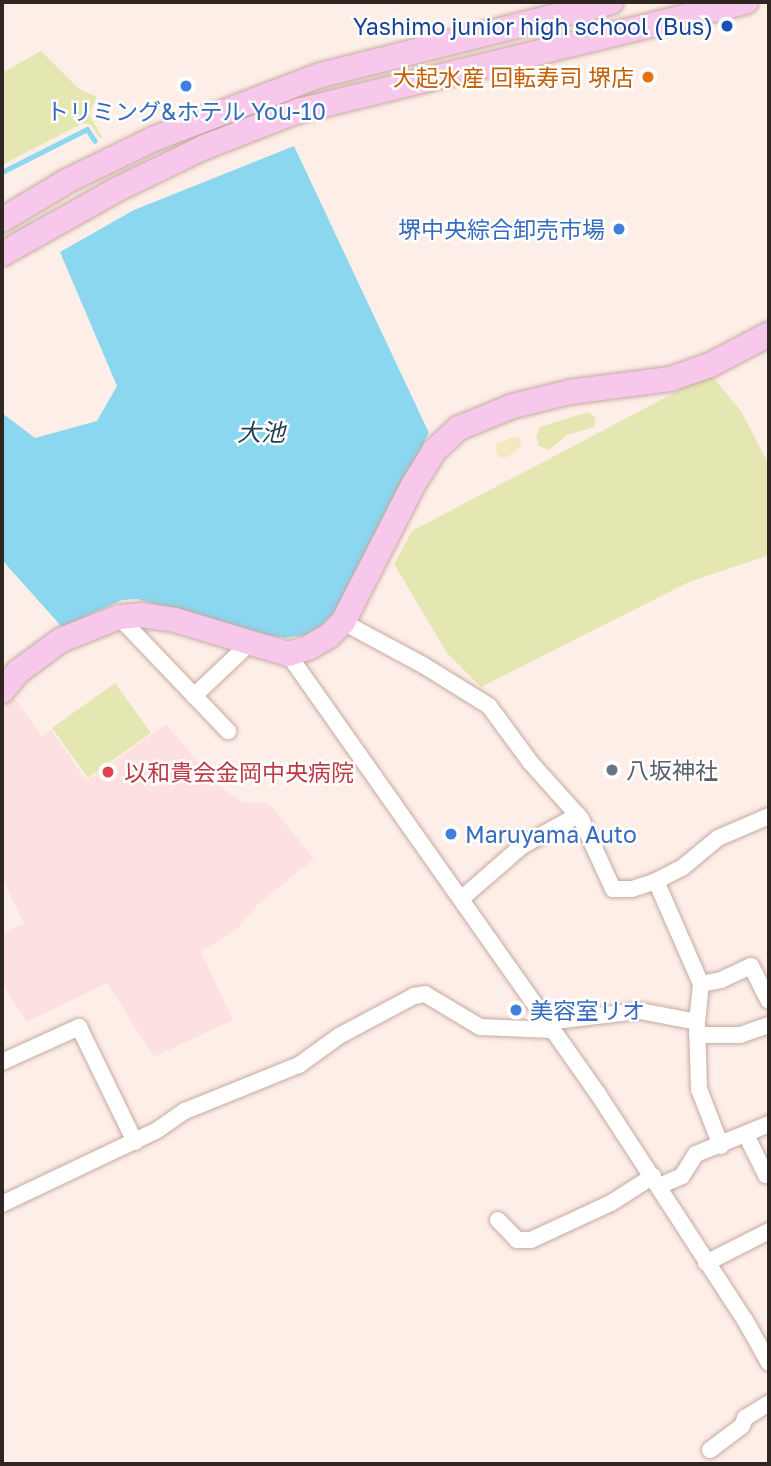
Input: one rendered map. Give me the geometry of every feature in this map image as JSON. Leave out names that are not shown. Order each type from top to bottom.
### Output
[{"type":"main road","points":[[2,220],[67,181],[153,139],[321,75],[611,2]]},
{"type":"main road","points":[[2,254],[118,189],[205,147],[298,111],[746,2]]},
{"type":"main road","points":[[2,691],[19,671],[61,640],[119,617],[140,615],[175,620],[288,654],[308,648],[328,636],[343,622],[413,485],[434,452],[459,428],[513,406],[570,392],[670,379],[710,365],[769,334]]},
{"type":"street","points":[[119,617],[228,731]]},
{"type":"street","points":[[343,622],[423,664],[489,706],[531,763],[578,815],[613,888],[632,889],[656,881],[683,867],[718,838],[769,816]]},
{"type":"street","points":[[194,696],[252,641]]},
{"type":"street","points":[[288,654],[656,1181],[706,1263],[745,1320],[769,1363]]},
{"type":"street","points":[[461,899],[522,846],[578,815]]},
{"type":"street","points":[[656,881],[701,984],[697,1029],[699,1089],[721,1146]]},
{"type":"street","points":[[701,984],[721,980],[751,966],[769,1001]]},
{"type":"street","points":[[2,1204],[135,1142],[185,1111],[299,1065],[339,1035],[414,996],[425,994],[480,1027],[549,1026],[640,1011],[697,1029],[740,1035],[769,1025]]},
{"type":"street","points":[[2,1062],[79,1027],[135,1142]]},
{"type":"street","points":[[498,1220],[517,1240],[531,1240],[656,1181],[682,1176],[696,1154],[721,1146],[769,1124]]},
{"type":"street","points":[[746,1135],[766,1175],[769,1173]]},
{"type":"street","points":[[706,1263],[769,1231]]},
{"type":"street","points":[[710,1450],[742,1426],[745,1418],[769,1403]]},
{"type":"shaded area","points":[[11,693],[42,737],[51,730],[87,781],[166,724],[219,786],[242,802],[263,802],[271,806],[314,859],[259,903],[238,928],[201,952],[233,1020],[154,1057],[107,983],[27,1022],[2,984],[2,934],[24,923],[2,878],[2,714]]},
{"type":"green space","points":[[41,51],[79,89],[97,97],[89,114],[102,137],[100,138],[91,125],[83,123],[2,165],[2,73]]},
{"type":"green space","points":[[710,374],[741,411],[769,465],[769,555],[689,582],[481,687],[447,653],[394,564],[412,531]]},
{"type":"green space","points":[[588,412],[596,418],[594,427],[567,435],[549,450],[539,446],[536,437],[540,427]]},
{"type":"green space","points":[[115,683],[151,733],[88,778],[52,728]]},
{"type":"sand","points":[[515,436],[521,439],[521,446],[508,457],[499,458],[495,445]]},
{"type":"water","name":"大池","points":[[294,146],[429,433],[337,609],[323,624],[306,635],[285,638],[247,631],[137,599],[122,600],[62,627],[2,560],[2,413],[35,438],[97,421],[117,386],[60,252],[134,210]]},
{"type":"waterway","points":[[2,172],[87,129],[95,141]]},
{"type":"place","name":"Yashimo junior high school (Bus)","points":[[727,26]]},
{"type":"place","name":"大起水産 回転寿司 堺店","points":[[648,77]]},
{"type":"place","name":"トリミング&ホテル You-10","points":[[186,86]]},
{"type":"place","name":"堺中央綜合卸売市場","points":[[619,229]]},
{"type":"place","name":"八坂神社","points":[[612,770]]},
{"type":"place","name":"以和貴会金岡中央病院","points":[[108,772]]},
{"type":"place","name":"Maruyama Auto","points":[[451,834]]},
{"type":"place","name":"美容室リオ","points":[[516,1010]]}]
